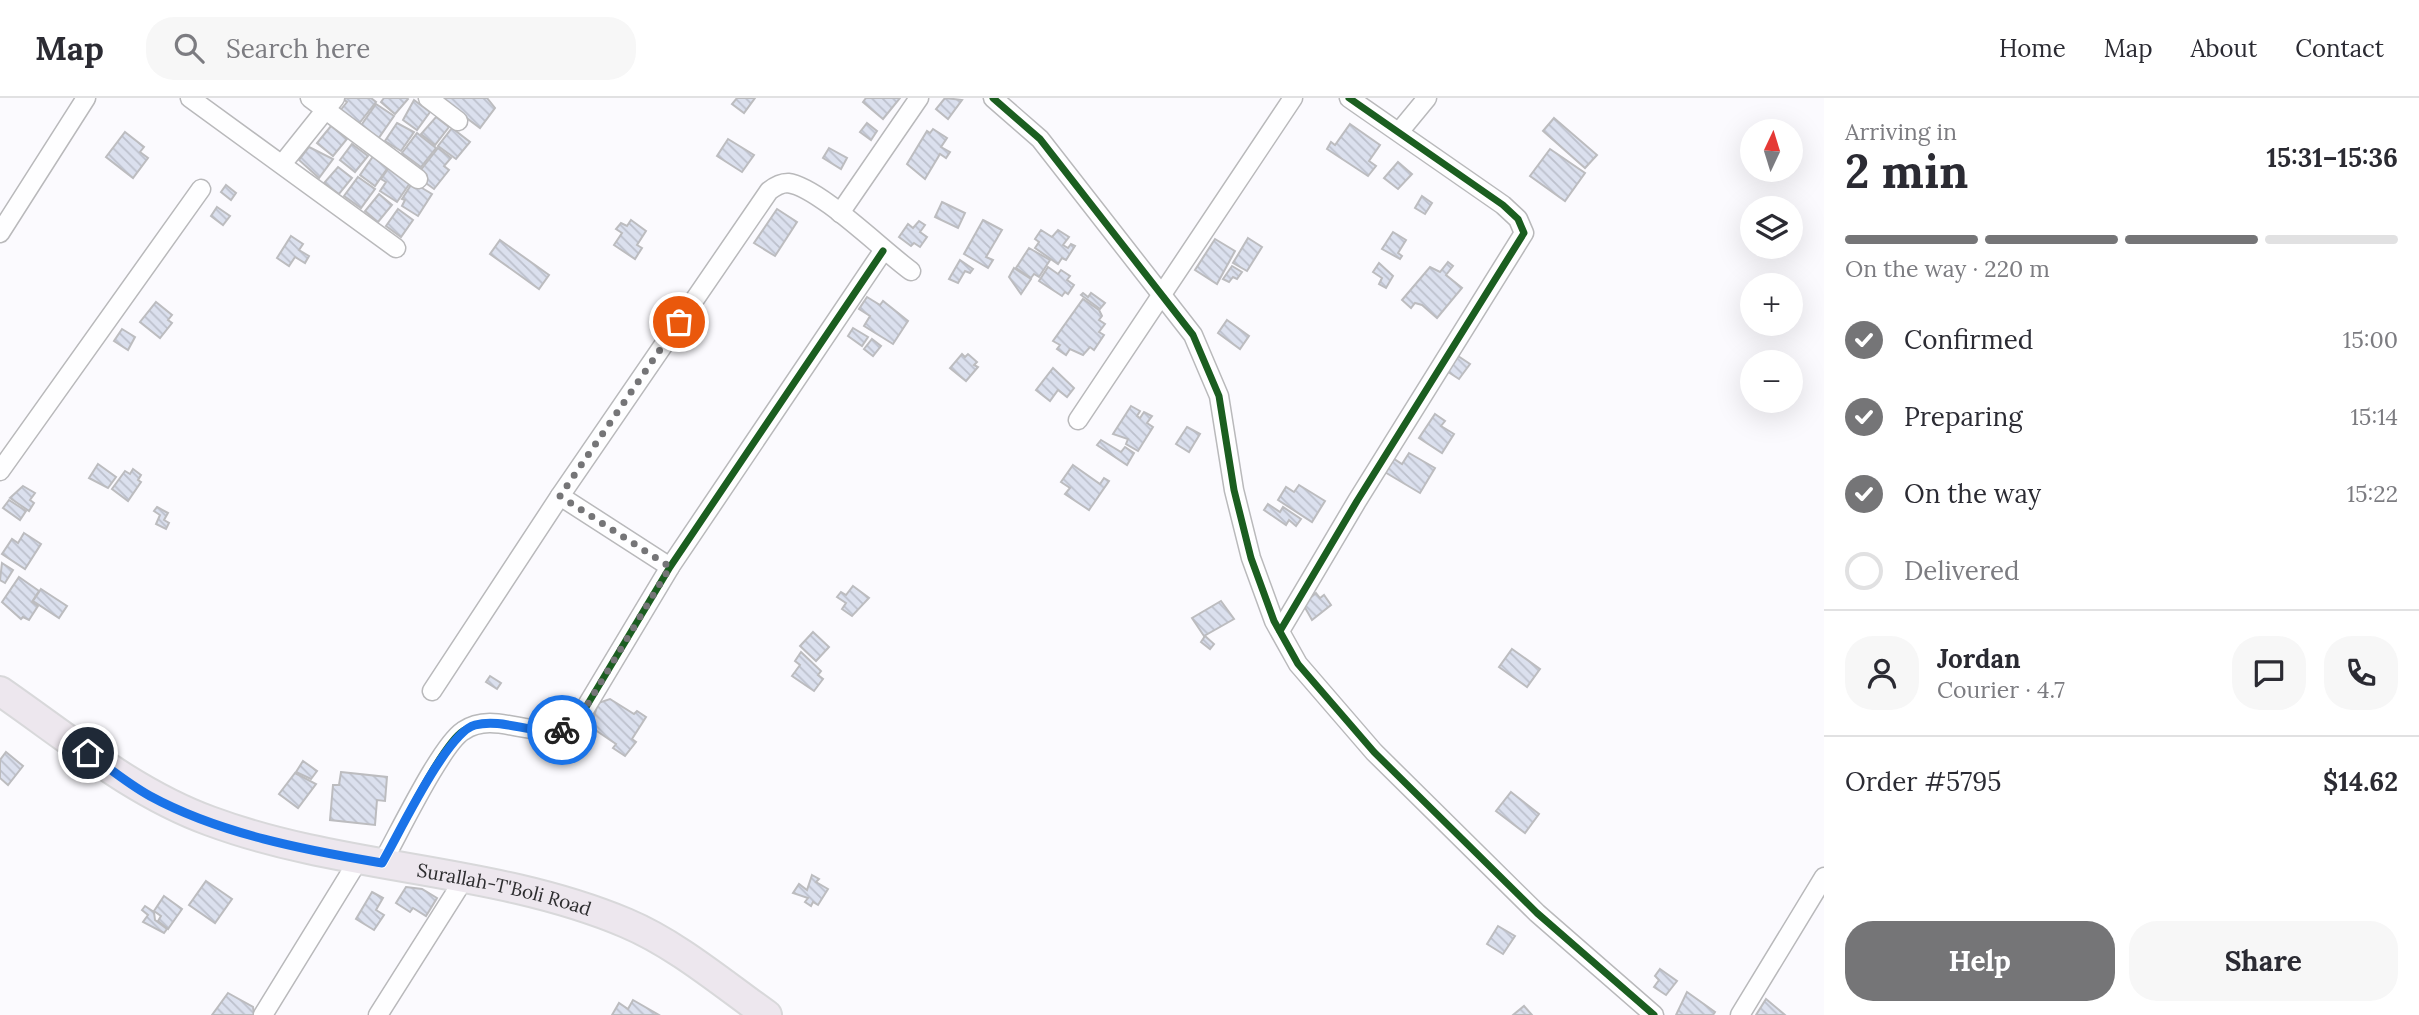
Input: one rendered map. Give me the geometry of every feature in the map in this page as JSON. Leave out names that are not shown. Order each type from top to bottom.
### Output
[{"type":"main road","name":"Surallah-T'Boli Road","points":[[0,691],[150,796],[211,822],[289,845],[466,876],[563,900],[628,924],[687,958],[767,1015]]},
{"type":"street","points":[[0,233],[86,98]]},
{"type":"street","points":[[190,98],[283,163],[396,248]]},
{"type":"street","points":[[310,98],[331,104],[418,179]]},
{"type":"street","points":[[428,98],[458,121]]},
{"type":"street","points":[[840,213],[919,98]]},
{"type":"street","points":[[993,98],[1040,139],[1193,335],[1212,378],[1221,408],[1234,490],[1251,558],[1280,631],[1298,664],[1374,752],[1537,913],[1654,1015]]},
{"type":"street","points":[[1078,420],[1293,98]]},
{"type":"street","points":[[1280,631],[1357,501],[1524,233],[1518,219],[1503,205],[1349,98]]},
{"type":"street","points":[[1399,132],[1427,98]]},
{"type":"street","points":[[283,163],[331,104]]},
{"type":"street","points":[[432,691],[560,496],[769,191],[782,184],[797,186],[840,213],[883,251],[911,271]]},
{"type":"street","points":[[0,471],[201,189]]},
{"type":"street","points":[[263,1015],[460,732],[477,724],[557,731],[575,721],[670,567],[883,251]]},
{"type":"street","points":[[560,496],[670,567]]},
{"type":"street","points":[[378,1015],[466,876]]},
{"type":"street","points":[[1740,1015],[1824,877]]},
{"type":"building","points":[[342,98],[371,98],[376,102],[357,126],[339,112],[347,102]]},
{"type":"building","points":[[384,98],[408,99],[395,114],[381,102]]},
{"type":"building","points":[[440,98],[487,98],[495,108],[480,128]]},
{"type":"building","points":[[737,98],[755,98],[744,113],[732,104]]},
{"type":"building","points":[[866,98],[900,98],[883,119],[863,102]]},
{"type":"building","points":[[945,98],[962,100],[948,119],[936,109]]},
{"type":"building","points":[[414,100],[430,112],[417,130],[403,120]]},
{"type":"building","points":[[376,104],[394,116],[378,139],[360,127]]},
{"type":"building","points":[[436,117],[449,127],[435,145],[421,134]]},
{"type":"building","points":[[1554,118],[1597,155],[1585,168],[1543,131]]},
{"type":"building","points":[[397,123],[414,132],[401,151],[385,141]]},
{"type":"building","points":[[867,123],[877,131],[871,140],[860,132]]},
{"type":"building","points":[[1350,124],[1380,145],[1369,161],[1376,166],[1368,176],[1327,149],[1331,142],[1335,145]]},
{"type":"building","points":[[331,126],[347,139],[333,156],[317,143]]},
{"type":"building","points":[[452,128],[470,142],[456,159],[438,146]]},
{"type":"building","points":[[933,129],[947,138],[941,147],[950,152],[946,158],[940,154],[925,179],[907,164],[927,131],[930,133]]},
{"type":"building","points":[[125,132],[144,147],[140,152],[148,158],[133,178],[106,157]]},
{"type":"building","points":[[417,133],[436,148],[421,167],[402,153]]},
{"type":"building","points":[[728,139],[754,155],[742,172],[717,156]]},
{"type":"building","points":[[352,144],[368,156],[355,172],[340,160]]},
{"type":"building","points":[[309,147],[333,159],[319,178],[299,160]]},
{"type":"building","points":[[438,148],[451,158],[444,166],[449,170],[434,189],[423,181],[426,176],[420,171]]},
{"type":"building","points":[[829,148],[847,158],[841,169],[823,158]]},
{"type":"building","points":[[1550,149],[1585,173],[1565,201],[1530,176]]},
{"type":"building","points":[[374,155],[389,166],[375,186],[360,175]]},
{"type":"building","points":[[1398,162],[1412,174],[1398,189],[1384,178]]},
{"type":"building","points":[[390,166],[412,180],[397,202],[380,191],[386,182],[381,179]]},
{"type":"building","points":[[338,167],[352,178],[339,194],[324,183]]},
{"type":"building","points":[[358,177],[375,189],[361,208],[344,196]]},
{"type":"building","points":[[226,185],[236,193],[231,200],[221,192]]},
{"type":"building","points":[[411,185],[415,188],[417,185],[432,194],[418,216],[402,206],[405,200],[402,199]]},
{"type":"building","points":[[379,194],[392,205],[378,222],[365,211]]},
{"type":"building","points":[[1422,196],[1432,203],[1425,214],[1415,208]]},
{"type":"building","points":[[942,202],[965,213],[958,228],[935,217]]},
{"type":"building","points":[[217,207],[230,216],[223,225],[211,216]]},
{"type":"building","points":[[398,209],[413,220],[401,237],[386,226]]},
{"type":"building","points":[[777,209],[797,222],[775,256],[754,243]]},
{"type":"building","points":[[631,220],[646,231],[637,245],[642,248],[635,259],[614,245],[622,233],[616,229],[621,223],[627,226]]},
{"type":"building","points":[[983,220],[1002,230],[986,257],[993,260],[988,268],[964,254]]},
{"type":"building","points":[[919,221],[925,225],[920,232],[927,237],[920,247],[914,243],[911,246],[899,237],[908,224],[913,228]]},
{"type":"building","points":[[1041,230],[1052,237],[1058,230],[1069,237],[1063,245],[1068,248],[1071,244],[1075,246],[1066,260],[1062,258],[1058,264],[1035,248],[1039,242],[1035,239]]},
{"type":"building","points":[[1393,232],[1406,240],[1398,253],[1402,256],[1400,259],[1382,249]]},
{"type":"building","points":[[291,236],[303,244],[299,250],[309,256],[305,263],[295,257],[289,266],[277,258]]},
{"type":"building","points":[[1248,238],[1262,247],[1247,271],[1233,263]]},
{"type":"building","points":[[1215,239],[1235,251],[1217,284],[1195,270]]},
{"type":"building","points":[[500,240],[549,275],[539,289],[490,254]]},
{"type":"building","points":[[1029,248],[1050,260],[1039,277],[1034,274],[1031,278],[1016,268]]},
{"type":"building","points":[[960,260],[973,269],[970,273],[965,271],[958,283],[949,279]]},
{"type":"building","points":[[1448,262],[1453,266],[1446,275],[1462,288],[1437,318],[1422,305],[1415,303],[1411,308],[1402,300],[1430,267],[1440,272]]},
{"type":"building","points":[[1379,263],[1393,276],[1386,288],[1379,284],[1382,278],[1373,272]]},
{"type":"building","points":[[1232,266],[1242,272],[1237,279],[1233,277],[1229,282],[1223,279]]},
{"type":"building","points":[[1048,267],[1058,274],[1061,270],[1070,276],[1067,280],[1074,285],[1068,294],[1065,292],[1062,296],[1039,281]]},
{"type":"building","points":[[1014,268],[1031,279],[1021,294],[1009,277]]},
{"type":"building","points":[[1083,293],[1088,297],[1091,293],[1105,303],[1100,309],[1081,295]]},
{"type":"building","points":[[867,297],[880,305],[883,301],[908,321],[893,344],[864,326],[870,316],[859,309]]},
{"type":"building","points":[[1083,299],[1099,310],[1102,316],[1099,320],[1105,324],[1099,332],[1104,335],[1094,350],[1090,347],[1083,355],[1070,349],[1066,355],[1057,349],[1060,345],[1053,341]]},
{"type":"building","points":[[156,302],[172,315],[168,320],[172,323],[160,338],[140,322]]},
{"type":"building","points":[[1227,320],[1249,336],[1240,349],[1218,333]]},
{"type":"building","points":[[853,328],[868,337],[862,346],[848,336]]},
{"type":"building","points":[[122,329],[135,337],[128,350],[114,341]]},
{"type":"building","points":[[872,339],[881,346],[873,356],[864,349]]},
{"type":"building","points":[[1452,352],[1470,364],[1459,379],[1442,368]]},
{"type":"building","points":[[962,354],[965,357],[968,354],[977,362],[974,365],[978,367],[966,381],[950,368]]},
{"type":"building","points":[[1053,368],[1074,388],[1067,397],[1058,390],[1050,401],[1036,390]]},
{"type":"building","points":[[1131,406],[1140,411],[1137,416],[1140,418],[1144,412],[1152,416],[1147,423],[1153,427],[1138,451],[1126,444],[1128,439],[1113,434]]},
{"type":"building","points":[[1435,414],[1445,421],[1441,426],[1454,434],[1442,453],[1419,438]]},
{"type":"building","points":[[1187,427],[1200,434],[1189,452],[1176,444]]},
{"type":"building","points":[[1101,440],[1121,452],[1125,447],[1134,453],[1127,465],[1097,445]]},
{"type":"building","points":[[1409,453],[1435,468],[1420,493],[1383,471],[1391,457],[1402,464]]},
{"type":"building","points":[[98,464],[116,477],[108,488],[89,478]]},
{"type":"building","points":[[1073,465],[1100,484],[1104,478],[1109,481],[1089,510],[1065,494],[1070,488],[1061,482]]},
{"type":"building","points":[[133,469],[141,475],[138,480],[141,482],[128,501],[112,489],[125,471],[130,474]]},
{"type":"building","points":[[1299,485],[1325,501],[1312,522],[1278,500],[1286,487],[1294,492]]},
{"type":"building","points":[[23,486],[35,493],[30,500],[34,503],[29,511],[10,498]]},
{"type":"building","points":[[9,500],[26,511],[20,520],[3,508]]},
{"type":"building","points":[[1268,504],[1280,512],[1283,507],[1301,519],[1296,526],[1289,520],[1286,525],[1264,510]]},
{"type":"building","points":[[157,507],[168,513],[164,520],[169,523],[166,529],[156,524],[160,515],[154,511]]},
{"type":"building","points":[[24,533],[41,544],[25,569],[2,554],[12,539],[18,543]]},
{"type":"building","points":[[2,563],[13,570],[5,583],[0,580]]},
{"type":"building","points":[[19,577],[39,591],[32,602],[38,606],[29,620],[23,617],[21,619],[2,602]]},
{"type":"building","points":[[853,586],[869,598],[852,616],[842,609],[846,603],[837,597],[841,592],[846,595]]},
{"type":"building","points":[[41,589],[67,606],[59,618],[33,601]]},
{"type":"building","points":[[1316,593],[1320,598],[1324,595],[1331,605],[1312,620],[1303,604]]},
{"type":"building","points":[[1221,601],[1234,619],[1204,636],[1192,618]]},
{"type":"building","points":[[813,632],[829,647],[816,661],[800,646]]},
{"type":"building","points":[[1205,636],[1214,644],[1210,649],[1201,642]]},
{"type":"building","points":[[1512,649],[1540,669],[1527,687],[1499,667]]},
{"type":"building","points":[[801,652],[821,671],[818,675],[823,679],[814,691],[792,676],[800,665],[795,661]]},
{"type":"building","points":[[490,676],[501,683],[497,689],[486,682]]},
{"type":"building","points":[[610,699],[634,714],[637,711],[646,717],[632,739],[636,742],[625,756],[613,748],[616,744],[591,727],[598,703]]},
{"type":"building","points":[[6,752],[23,766],[8,785],[0,778],[0,760]]},
{"type":"building","points":[[303,761],[317,771],[311,779],[296,772]]},
{"type":"building","points":[[341,772],[387,777],[385,801],[377,800],[375,825],[330,820],[333,785],[339,785]]},
{"type":"building","points":[[295,773],[316,784],[298,808],[279,794]]},
{"type":"building","points":[[1511,792],[1539,814],[1525,833],[1496,811]]},
{"type":"building","points":[[812,875],[819,879],[816,882],[828,889],[818,905],[813,902],[811,906],[805,902],[808,898],[793,893],[799,884],[807,890]]},
{"type":"building","points":[[206,881],[232,899],[215,923],[189,905]]},
{"type":"building","points":[[406,887],[422,889],[437,898],[426,916],[413,908],[410,912],[396,903]]},
{"type":"building","points":[[372,892],[383,898],[376,910],[384,915],[374,930],[356,919]]},
{"type":"building","points":[[164,896],[182,909],[168,929],[158,921],[161,916],[154,911]]},
{"type":"building","points":[[145,906],[154,912],[155,920],[167,929],[164,933],[143,922],[148,915],[142,910]]},
{"type":"building","points":[[1498,926],[1515,936],[1503,954],[1487,944]]},
{"type":"building","points":[[1660,969],[1677,981],[1666,995],[1654,987],[1659,980],[1655,976]]},
{"type":"building","points":[[1687,992],[1715,1012],[1713,1015],[1676,1015]]},
{"type":"building","points":[[228,993],[253,1007],[254,1015],[212,1015]]},
{"type":"building","points":[[1766,999],[1785,1015],[1756,1015]]},
{"type":"building","points":[[633,1000],[659,1015],[612,1015],[619,1003],[628,1009]]},
{"type":"building","points":[[1524,1006],[1532,1015],[1513,1015]]},
{"type":"cycle path","points":[[993,98],[1040,139],[1193,335],[1219,396],[1234,490],[1251,558],[1274,621],[1298,664],[1374,752],[1537,913],[1654,1015]]},
{"type":"cycle path","points":[[1280,631],[1357,501],[1524,233],[1518,219],[1503,205],[1349,98]]},
{"type":"cycle path","points":[[382,863],[443,754],[463,731],[478,724],[493,723],[539,730],[554,729],[569,724],[583,712],[670,567],[883,251]]},
{"type":"way so far","points":[[562,730],[569,727],[583,712],[670,567],[560,496],[679,322]]},
{"type":"route","points":[[88,753],[150,796],[211,822],[289,845],[382,863],[443,755],[460,732],[477,724],[562,730]]}]
